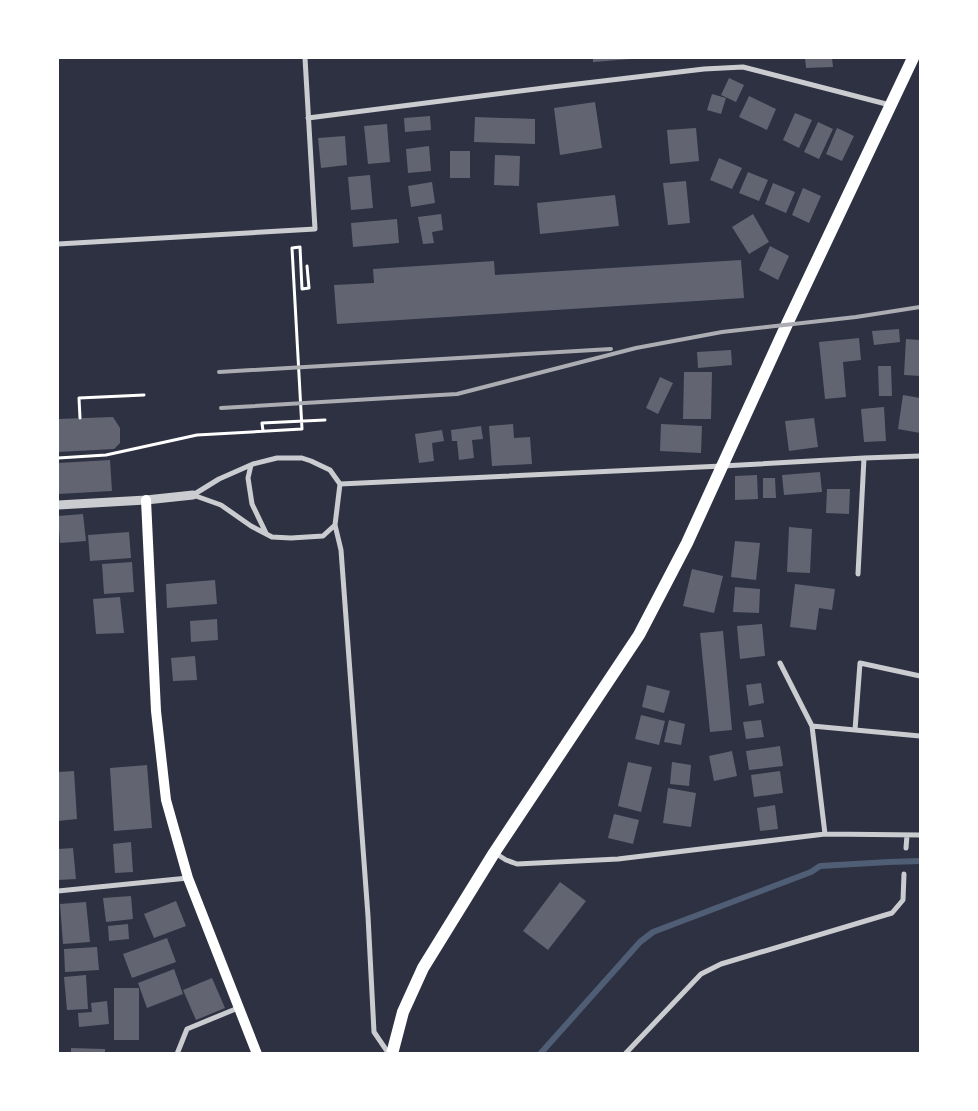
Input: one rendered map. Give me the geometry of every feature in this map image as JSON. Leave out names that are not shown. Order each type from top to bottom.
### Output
[{"type":"main road","points":[[390,1054],[403,1012],[424,968],[494,853],[639,635],[687,543],[787,324],[913,58]]},
{"type":"main road","points":[[146,500],[156,711],[166,800],[188,878],[257,1054]]},
{"type":"street","points":[[58,244],[315,229],[305,58]]},
{"type":"street","points":[[308,118],[609,80],[704,69],[743,67],[891,106]]},
{"type":"street","points":[[340,484],[920,456]]},
{"type":"street","points":[[58,505],[146,500],[193,495],[219,479],[251,465],[277,458],[302,458],[330,470],[340,484],[336,525],[341,550],[368,916],[374,1032],[390,1054]]},
{"type":"street","points":[[858,574],[864,458]]},
{"type":"street","points":[[251,465],[248,478],[252,504],[266,534]]},
{"type":"street","points":[[193,495],[221,505],[272,537],[323,536],[336,525]]},
{"type":"street","points":[[780,663],[812,726],[825,834]]},
{"type":"street","points":[[854,730],[860,663],[920,676]]},
{"type":"street","points":[[812,726],[920,736]]},
{"type":"street","points":[[494,853],[517,864],[618,859],[825,834],[920,835]]},
{"type":"street","points":[[906,848],[907,835]]},
{"type":"street","points":[[625,1054],[701,974],[721,964],[892,913],[903,900],[904,874]]},
{"type":"street","points":[[58,890],[188,878]]},
{"type":"street","points":[[176,1054],[187,1029],[238,1008]]},
{"type":"path","points":[[58,458],[106,455],[197,435],[302,429],[292,248],[300,247],[302,289],[309,288],[307,266]]},
{"type":"path","points":[[80,418],[79,398],[144,395]]},
{"type":"path","points":[[262,431],[262,423],[325,420]]},
{"type":"building","points":[[593,58],[631,58],[631,59],[593,62]]},
{"type":"building","points":[[805,58],[832,58],[833,67],[806,68]]},
{"type":"building","points":[[729,78],[744,85],[736,102],[721,95]]},
{"type":"building","points":[[712,94],[726,98],[721,114],[707,110]]},
{"type":"building","points":[[749,96],[776,109],[767,130],[739,117]]},
{"type":"building","points":[[595,102],[602,148],[560,155],[554,108]]},
{"type":"building","points":[[795,113],[812,120],[799,148],[783,140]]},
{"type":"building","points":[[430,116],[431,130],[405,132],[404,118]]},
{"type":"building","points":[[475,117],[535,119],[535,144],[474,142]]},
{"type":"building","points":[[818,122],[833,129],[819,159],[804,152]]},
{"type":"building","points":[[387,124],[390,162],[368,164],[364,126]]},
{"type":"building","points":[[696,128],[699,161],[670,164],[667,130]]},
{"type":"building","points":[[837,128],[854,136],[842,161],[826,154]]},
{"type":"building","points":[[345,136],[347,165],[321,168],[318,138]]},
{"type":"building","points":[[429,146],[431,171],[408,173],[406,149]]},
{"type":"building","points":[[450,151],[470,151],[470,178],[450,178]]},
{"type":"building","points":[[495,155],[520,156],[519,186],[494,185]]},
{"type":"building","points":[[719,158],[742,168],[732,189],[710,180]]},
{"type":"building","points":[[748,172],[768,180],[759,201],[739,193]]},
{"type":"building","points":[[370,175],[373,208],[351,210],[348,177]]},
{"type":"building","points":[[686,181],[690,223],[668,225],[663,183]]},
{"type":"building","points":[[432,182],[435,203],[411,207],[408,186]]},
{"type":"building","points":[[773,183],[795,192],[786,213],[765,204]]},
{"type":"building","points":[[803,188],[821,196],[809,223],[792,215]]},
{"type":"building","points":[[615,195],[619,226],[540,234],[537,203]]},
{"type":"building","points":[[441,214],[443,230],[432,232],[434,243],[423,244],[418,217]]},
{"type":"building","points":[[753,214],[769,242],[749,254],[732,227]]},
{"type":"building","points":[[397,219],[399,243],[353,247],[351,223]]},
{"type":"building","points":[[770,246],[789,256],[778,280],[759,270]]},
{"type":"building","points":[[741,260],[744,298],[337,324],[334,285],[374,283],[373,269],[494,261],[495,275]]},
{"type":"building","points":[[899,329],[900,342],[874,345],[872,331]]},
{"type":"building","points":[[859,338],[861,360],[843,362],[846,397],[825,399],[819,342]]},
{"type":"building","points":[[906,339],[920,340],[920,376],[904,375]]},
{"type":"building","points":[[731,350],[732,365],[698,368],[697,352]]},
{"type":"building","points":[[878,366],[891,366],[892,396],[879,396]]},
{"type":"building","points":[[684,372],[712,372],[711,419],[683,419]]},
{"type":"building","points":[[660,377],[673,383],[658,414],[646,408]]},
{"type":"building","points":[[903,395],[920,398],[920,433],[898,429]]},
{"type":"building","points":[[884,407],[886,441],[864,442],[861,409]]},
{"type":"building","points":[[113,417],[120,428],[120,443],[114,449],[58,452],[58,419]]},
{"type":"building","points":[[814,418],[818,447],[789,451],[785,421]]},
{"type":"building","points":[[513,424],[514,438],[530,437],[532,464],[492,466],[489,426]]},
{"type":"building","points":[[661,424],[702,426],[701,453],[660,451]]},
{"type":"building","points":[[481,426],[483,439],[472,440],[474,458],[459,460],[457,441],[452,441],[451,430]]},
{"type":"building","points":[[442,430],[444,441],[432,443],[434,461],[419,463],[415,434]]},
{"type":"building","points":[[110,460],[112,491],[58,494],[58,463]]},
{"type":"building","points":[[820,472],[822,492],[784,495],[782,475]]},
{"type":"building","points":[[757,475],[758,499],[735,500],[735,476]]},
{"type":"building","points":[[763,478],[775,478],[776,498],[763,498]]},
{"type":"building","points":[[827,489],[850,489],[849,514],[826,513]]},
{"type":"building","points":[[83,514],[86,541],[60,543],[58,516]]},
{"type":"building","points":[[789,527],[812,529],[810,573],[787,572]]},
{"type":"building","points":[[129,532],[131,558],[90,561],[88,535]]},
{"type":"building","points":[[735,541],[760,543],[756,580],[731,577]]},
{"type":"building","points":[[132,562],[134,592],[104,594],[102,564]]},
{"type":"building","points":[[692,569],[723,576],[714,613],[683,606]]},
{"type":"building","points":[[215,580],[217,604],[167,608],[166,584]]},
{"type":"building","points":[[795,584],[835,589],[832,610],[819,608],[816,630],[790,627]]},
{"type":"building","points":[[735,587],[760,589],[759,613],[733,612]]},
{"type":"building","points":[[120,597],[124,633],[96,634],[93,599]]},
{"type":"building","points":[[217,619],[218,640],[191,642],[190,621]]},
{"type":"building","points":[[762,624],[765,656],[740,659],[737,626]]},
{"type":"building","points":[[723,631],[732,730],[710,732],[700,633]]},
{"type":"building","points":[[195,656],[197,680],[173,681],[171,658]]},
{"type":"building","points":[[761,683],[764,703],[749,706],[746,685]]},
{"type":"building","points":[[647,685],[670,691],[664,713],[642,707]]},
{"type":"building","points":[[641,715],[665,721],[659,745],[635,739]]},
{"type":"building","points":[[669,720],[685,724],[681,745],[664,742]]},
{"type":"building","points":[[761,720],[764,737],[746,739],[743,722]]},
{"type":"building","points":[[780,746],[783,766],[749,770],[746,751]]},
{"type":"building","points":[[732,751],[737,776],[714,781],[709,756]]},
{"type":"building","points":[[628,762],[652,767],[641,812],[618,806]]},
{"type":"building","points":[[672,762],[691,765],[689,786],[670,784]]},
{"type":"building","points":[[147,765],[152,828],[114,831],[110,768]]},
{"type":"building","points":[[74,771],[77,819],[58,821],[58,772]]},
{"type":"building","points":[[780,771],[783,793],[754,797],[751,775]]},
{"type":"building","points":[[668,788],[696,793],[691,827],[663,823]]},
{"type":"building","points":[[775,805],[778,829],[760,831],[757,808]]},
{"type":"building","points":[[614,814],[639,820],[633,844],[608,838]]},
{"type":"building","points":[[131,842],[133,872],[115,873],[113,844]]},
{"type":"building","points":[[73,848],[76,879],[58,880],[58,849]]},
{"type":"building","points":[[560,882],[586,901],[548,950],[523,931]]},
{"type":"building","points":[[131,896],[133,919],[106,922],[103,898]]},
{"type":"building","points":[[176,901],[186,926],[154,938],[144,914]]},
{"type":"building","points":[[86,902],[90,942],[63,944],[60,904]]},
{"type":"building","points":[[128,924],[129,939],[109,941],[108,926]]},
{"type":"building","points":[[167,938],[176,962],[132,978],[123,954]]},
{"type":"building","points":[[97,947],[99,970],[65,972],[64,949]]},
{"type":"building","points":[[174,969],[183,994],[147,1008],[138,983]]},
{"type":"building","points":[[86,975],[88,1009],[67,1010],[64,977]]},
{"type":"building","points":[[212,978],[225,1008],[196,1020],[183,990]]},
{"type":"building","points":[[114,988],[139,988],[139,1040],[114,1040]]},
{"type":"building","points":[[107,1001],[109,1024],[79,1027],[78,1013],[92,1012],[91,1003]]},
{"type":"building","points":[[71,1048],[105,1049],[105,1054],[71,1054]]},
{"type":"waterway","points":[[540,1054],[640,942],[653,932],[811,872],[820,866],[920,861]]},
{"type":"railway","points":[[221,408],[457,394],[636,348],[722,332],[856,317],[920,307]]},
{"type":"railway","points":[[219,372],[611,349]]}]
